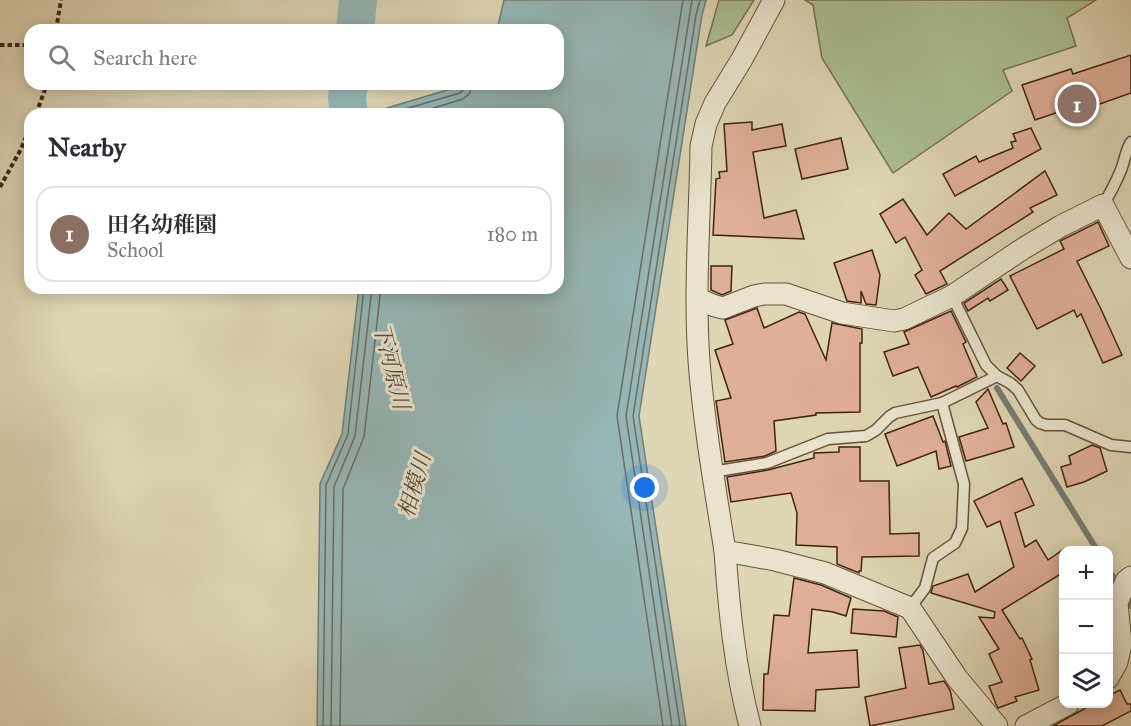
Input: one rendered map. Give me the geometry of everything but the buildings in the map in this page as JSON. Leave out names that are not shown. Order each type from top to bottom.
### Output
[{"type":"street","points":[[750,726],[735,655],[725,551],[712,472],[699,360],[701,146],[706,124],[715,103],[774,0]]},
{"type":"street","points":[[698,299],[723,308],[754,296],[786,294],[842,314],[894,321],[904,319],[952,296],[1024,248],[1103,205],[1131,258]]},
{"type":"street","points":[[725,551],[775,560],[825,573],[910,608],[957,678],[997,726]]},
{"type":"street","points":[[1113,669],[1121,644],[1117,603],[1128,579]]},
{"type":"street","points":[[1026,726],[1060,708]]},
{"type":"lane","points":[[1103,205],[1123,166],[1125,153],[1131,142]]},
{"type":"lane","points":[[952,296],[986,365],[997,376],[1018,390],[1036,420],[1040,423],[1065,425],[1111,445],[1131,447]]},
{"type":"lane","points":[[712,472],[766,463],[828,439],[866,436],[896,413],[942,403],[997,376]]},
{"type":"lane","points":[[910,608],[925,588],[933,558],[955,543],[962,528],[964,484],[942,403]]},
{"type":"path","points":[[57,24],[61,0]]},
{"type":"path","points":[[0,45],[24,45]]},
{"type":"path","points":[[38,108],[46,90]]},
{"type":"path","points":[[0,187],[24,142]]},
{"type":"green space","points":[[719,0],[754,0],[732,35],[706,46]]},
{"type":"green space","points":[[805,0],[1096,0],[1067,18],[1076,46],[1003,70],[1012,91],[893,173],[822,58],[813,5]]},
{"type":"water","name":"相模川","points":[[504,0],[706,0],[639,416],[686,726],[317,726],[320,484],[342,434],[358,294],[564,294],[564,108],[387,108],[447,90],[564,90],[564,24],[498,24]]},
{"type":"waterway","name":"下河原川","points":[[356,24],[358,0]]},
{"type":"waterway","name":"下河原川","points":[[348,90],[348,108]]},
{"type":"waterway","points":[[997,388],[1095,546]]},
{"type":"waterway","points":[[1113,577],[1119,586]]},
{"type":"waterway","points":[[1124,595],[1131,606]]},
{"type":"place","name":"田名幼稚園","points":[[1077,104]]}]
